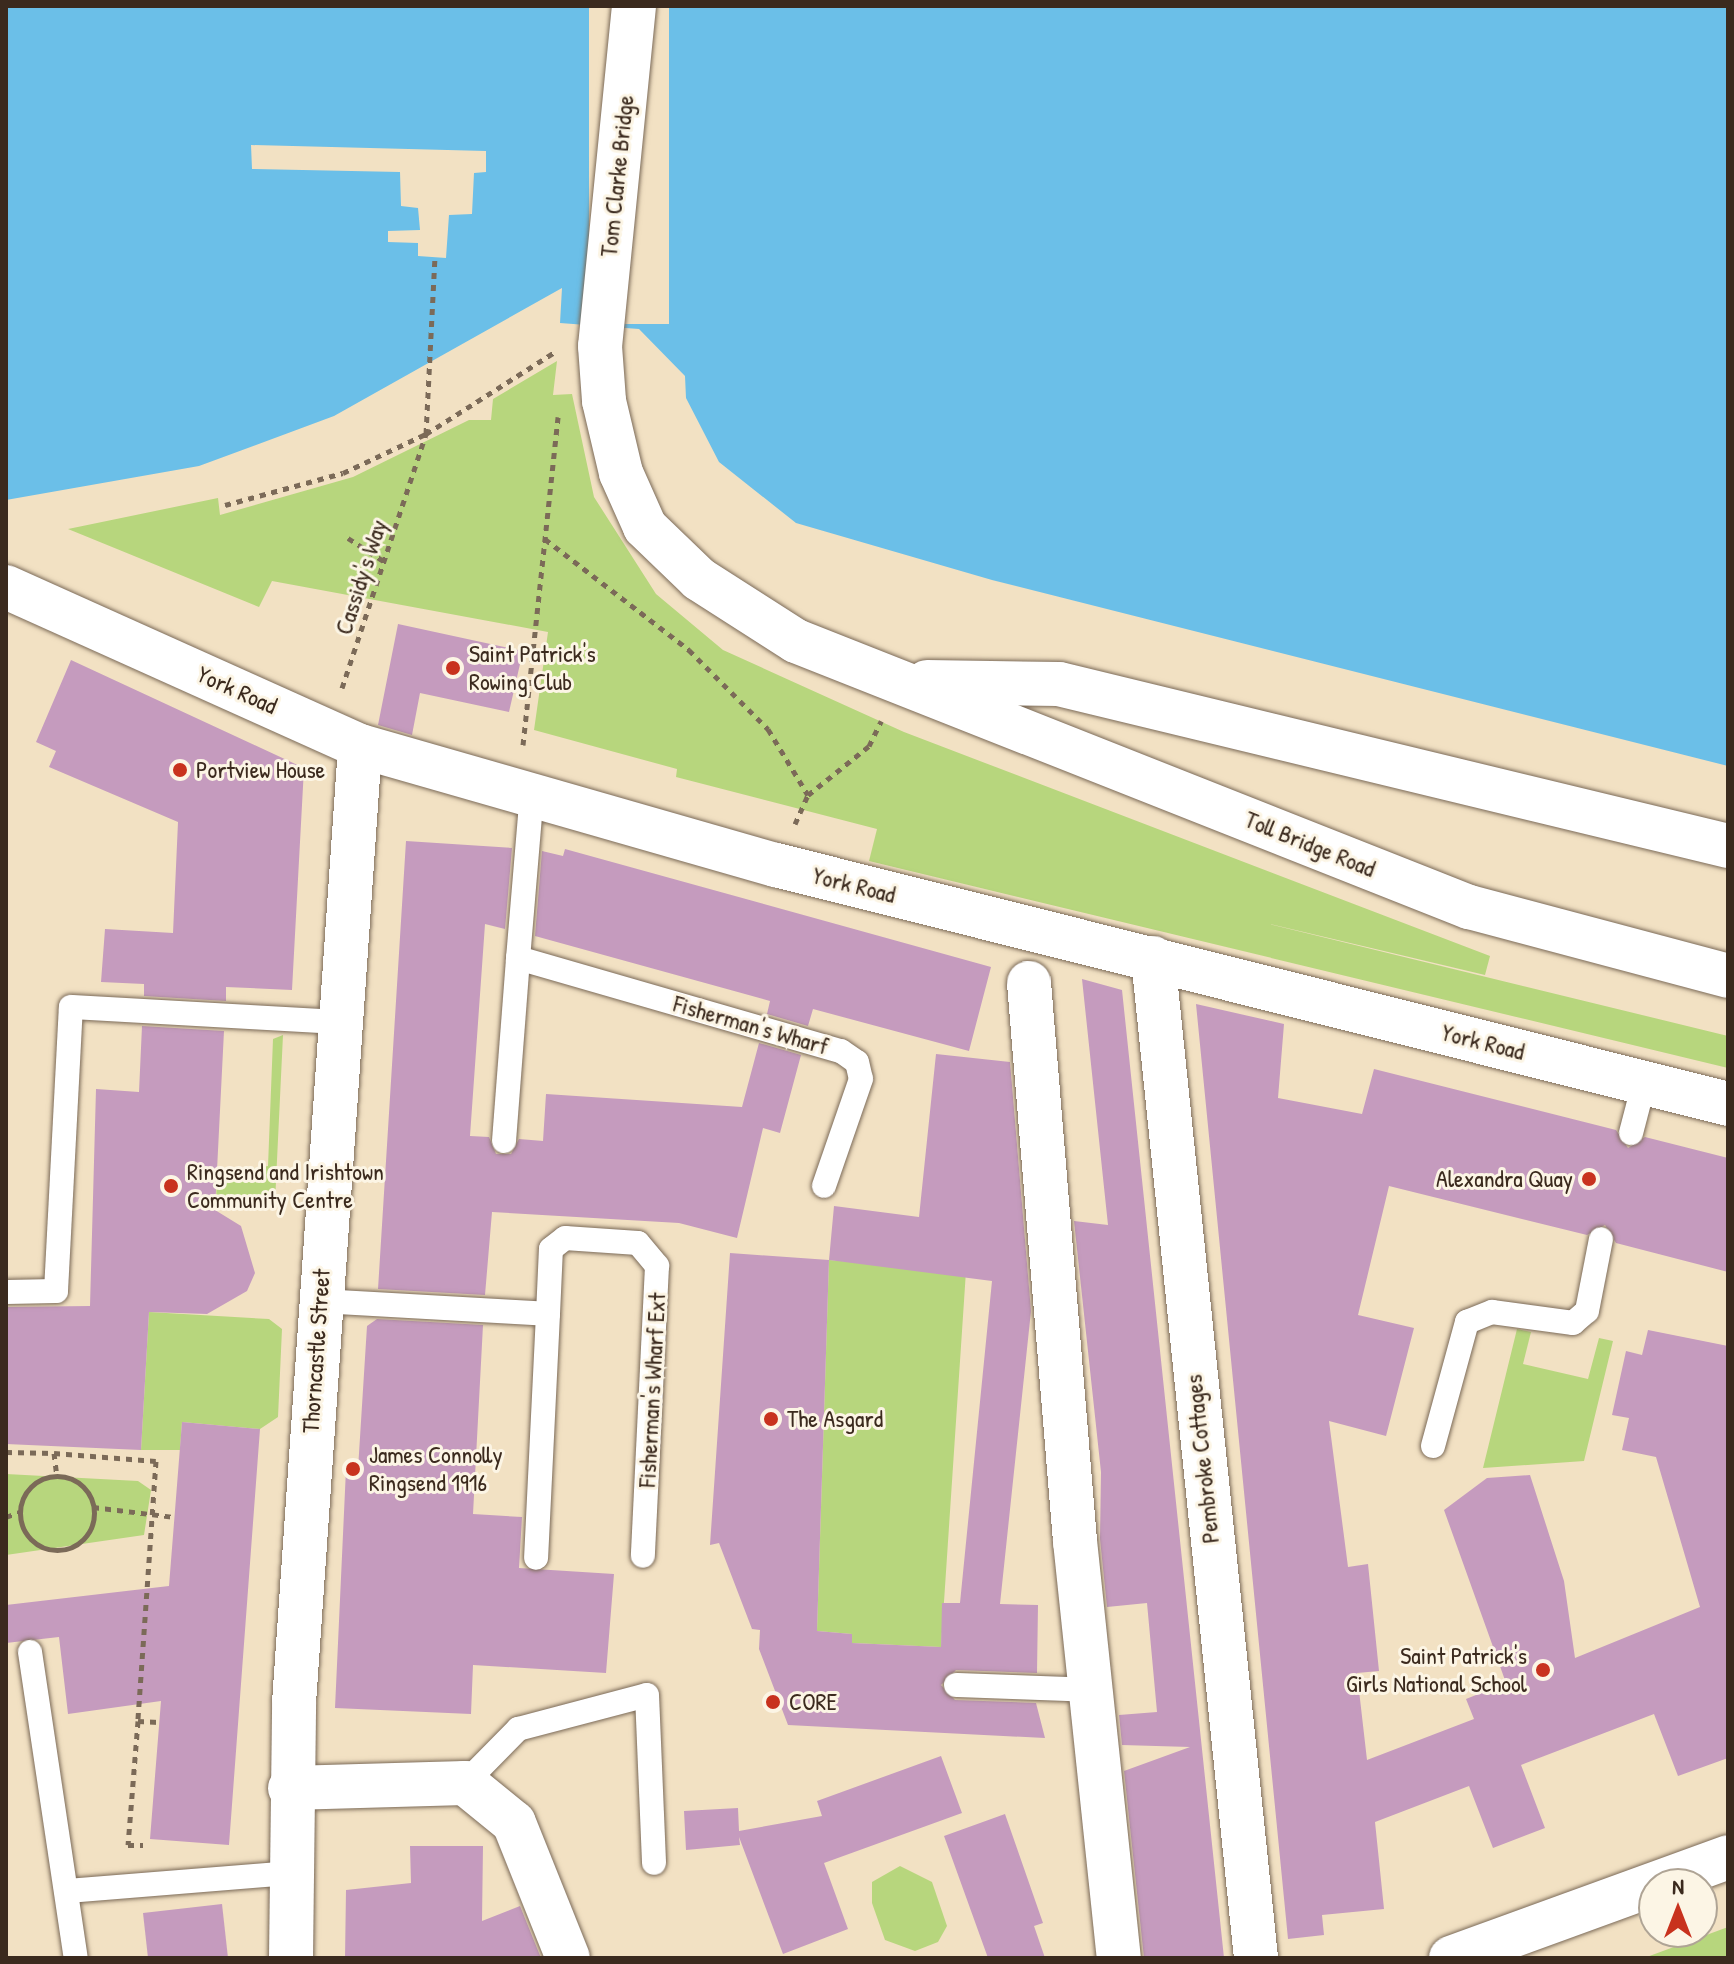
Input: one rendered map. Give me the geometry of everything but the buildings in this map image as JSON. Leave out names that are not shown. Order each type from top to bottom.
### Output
[{"type":"street","name":"Tom Clarke Bridge","points":[[600,346],[634,6]]},
{"type":"street","name":"Toll Bridge Road","points":[[600,346],[621,473],[645,527],[699,579],[796,641],[1469,907],[1728,976]]},
{"type":"street","name":"York Road","points":[[6,587],[343,738],[776,865],[1154,968],[1728,1104]]},
{"type":"street","name":"Toll Bridge Road","points":[[901,682],[1059,684],[1728,846]]},
{"type":"street","name":"Thorncastle Street","points":[[291,1958],[290,1788],[319,1301],[340,1022],[343,738]]},
{"type":"street","name":"Pembroke Cottages","points":[[1154,968],[1256,1958]]},
{"type":"street","points":[[1029,983],[1090,1690],[1119,1958]]},
{"type":"street","points":[[290,1788],[465,1783],[514,1823],[568,1958]]},
{"type":"street","points":[[1451,1958],[1728,1857]]},
{"type":"lane","points":[[504,1141],[518,958],[524,789]]},
{"type":"lane","name":"Fisherman's Wharf","points":[[518,958],[841,1051],[857,1062],[861,1079],[824,1186]]},
{"type":"lane","points":[[6,1292],[56,1291],[71,1007],[340,1022]]},
{"type":"lane","points":[[1631,1133],[1644,1083]]},
{"type":"lane","name":"Fisherman's Wharf Ext","points":[[536,1558],[551,1249],[565,1238],[638,1243],[657,1266],[643,1556]]},
{"type":"lane","points":[[1433,1446],[1467,1322],[1492,1312],[1573,1323],[1587,1311],[1601,1239]]},
{"type":"lane","points":[[319,1301],[548,1314]]},
{"type":"lane","points":[[30,1652],[76,1958]]},
{"type":"lane","points":[[956,1685],[1090,1690]]},
{"type":"lane","points":[[465,1783],[518,1729],[647,1695],[654,1863]]},
{"type":"lane","points":[[67,1891],[289,1873]]},
{"type":"path","name":"Cassidy's Way","points":[[343,738],[385,562],[426,434],[435,256]]},
{"type":"path","points":[[225,505],[343,473],[426,434],[553,353]]},
{"type":"path","points":[[524,789],[558,413]]},
{"type":"path","points":[[348,538],[385,562]]},
{"type":"path","points":[[545,539],[689,650],[768,729],[808,795]]},
{"type":"path","points":[[776,865],[808,795],[869,746],[901,682]]},
{"type":"path","points":[[6,1452],[156,1461],[157,1514],[128,1845],[158,1846]]},
{"type":"path","points":[[54,1453],[57,1476]]},
{"type":"path","points":[[6,1517],[20,1512],[35,1483],[57,1476],[80,1485],[93,1507]]},
{"type":"path","points":[[93,1507],[175,1517]]},
{"type":"path","points":[[20,1512],[34,1542],[58,1550],[81,1541],[93,1507]]},
{"type":"path","points":[[138,1721],[159,1722]]},
{"type":"green space","points":[[557,361],[553,395],[572,394],[594,497],[656,594],[723,650],[904,732],[1490,956],[1485,975],[1249,919],[1728,1036],[1728,1068],[869,861],[877,829],[676,777],[677,769],[534,730],[548,632],[272,581],[259,607],[68,529],[218,498],[220,515],[353,477],[469,420],[491,420],[493,399]]},
{"type":"green space","points":[[283,1035],[275,1202],[216,1201],[217,1174],[268,1166],[273,1039]]},
{"type":"green space","points":[[829,1260],[966,1271],[941,1647],[852,1643],[852,1634],[817,1631]]},
{"type":"green space","points":[[149,1312],[269,1319],[282,1329],[278,1417],[260,1429],[182,1422],[180,1450],[141,1450]]},
{"type":"green space","points":[[1517,1329],[1531,1332],[1523,1364],[1588,1379],[1599,1338],[1613,1341],[1584,1461],[1483,1468]]},
{"type":"green space","points":[[6,1474],[138,1481],[151,1490],[144,1535],[6,1555]]},
{"type":"green space","points":[[900,1866],[932,1882],[947,1926],[938,1942],[915,1951],[885,1940],[872,1903],[872,1882]]},
{"type":"green space","points":[[1728,1927],[1728,1958],[1644,1958],[1671,1948],[1718,1948],[1718,1931]]},
{"type":"water","points":[[6,6],[1728,6],[1728,766],[992,580],[796,523],[719,462],[686,398],[685,376],[639,329],[560,323],[562,288],[334,416],[199,466],[6,500]]},
{"type":"pier","points":[[589,6],[669,6],[669,324],[589,324]]},
{"type":"pier","points":[[251,145],[486,151],[486,172],[474,173],[472,214],[449,215],[446,258],[418,256],[418,243],[388,242],[388,231],[420,230],[418,208],[401,206],[400,172],[252,169]]},
{"type":"place","name":"Saint Patrick's Rowing Club","points":[[453,668]]},
{"type":"place","name":"Portview House","points":[[180,770]]},
{"type":"place","name":"Alexandra Quay","points":[[1589,1179]]},
{"type":"place","name":"Ringsend and Irishtown Community Centre","points":[[171,1186]]},
{"type":"place","name":"The Asgard","points":[[771,1419]]},
{"type":"place","name":"James Connolly Ringsend 1916","points":[[353,1469]]},
{"type":"place","name":"Saint Patrick's Girls National School","points":[[1543,1670]]},
{"type":"place","name":"CORE","points":[[773,1702]]}]
